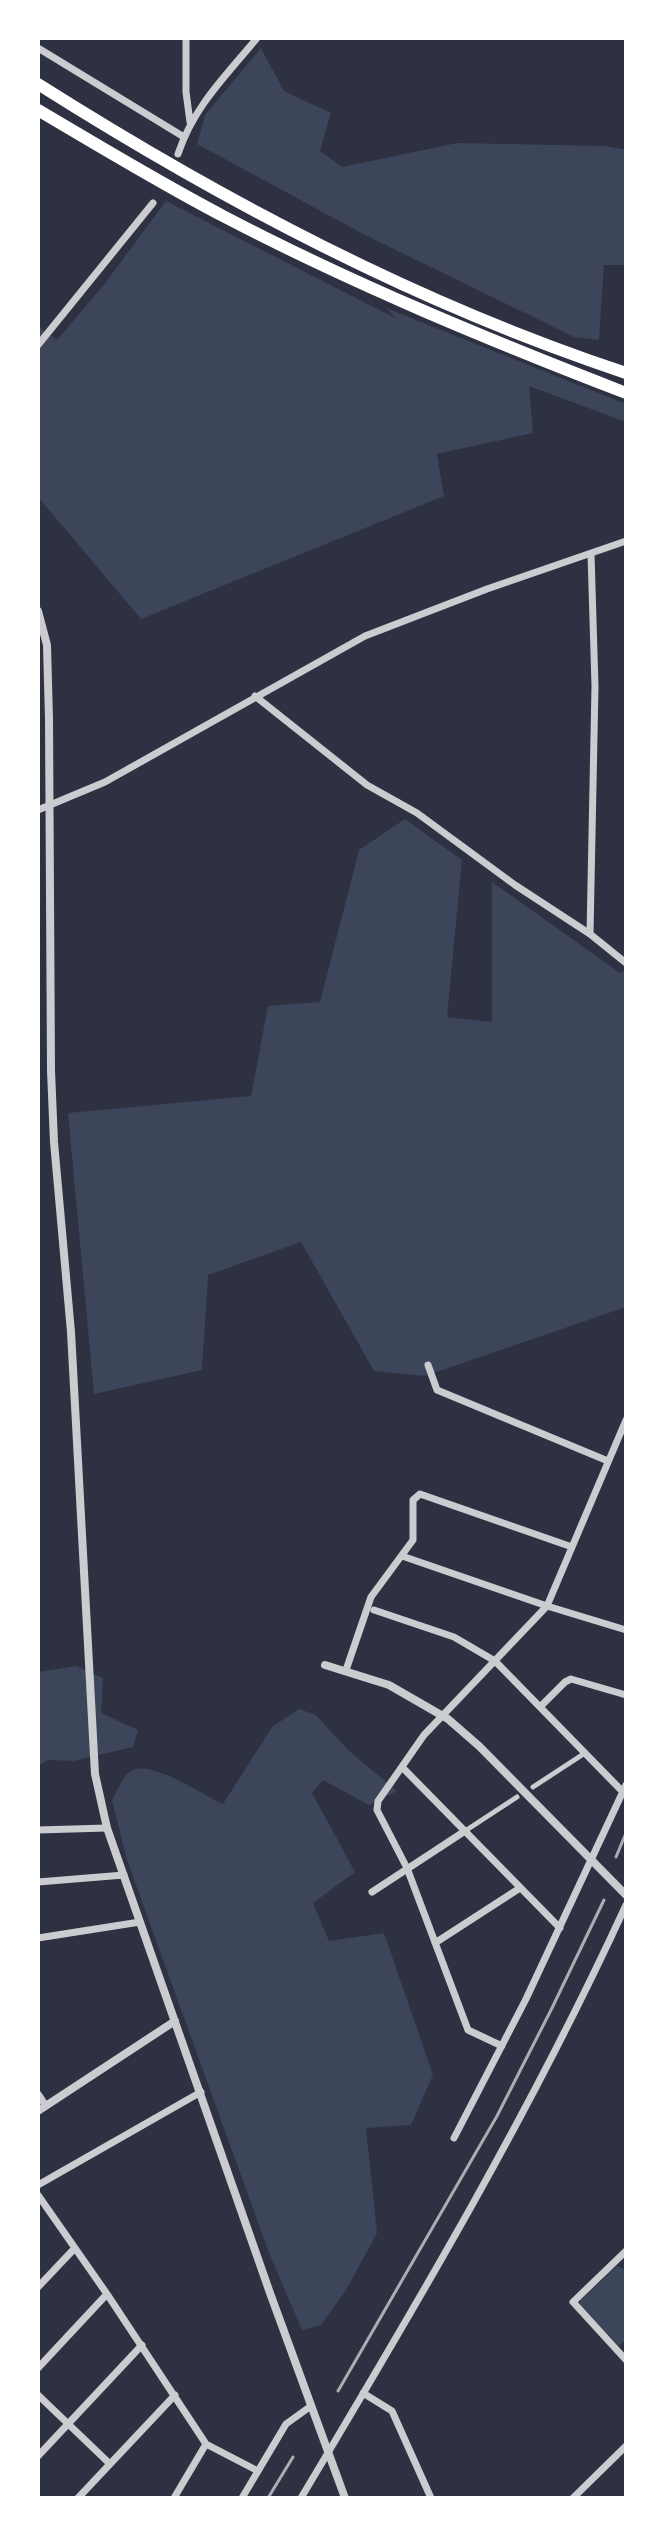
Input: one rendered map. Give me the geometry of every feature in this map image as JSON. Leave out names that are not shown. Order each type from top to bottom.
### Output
[{"type":"highway","points":[[38,83],[281,225],[370,270],[549,345],[626,373]]},
{"type":"highway","points":[[38,110],[224,216],[351,279],[463,329],[626,393]]},
{"type":"street","points":[[186,38],[186,92],[190,122]]},
{"type":"street","points":[[178,154],[190,122],[257,38]]},
{"type":"street","points":[[38,48],[184,137]]},
{"type":"street","points":[[38,345],[153,203]]},
{"type":"street","points":[[38,810],[105,782],[365,636],[487,589],[626,541]]},
{"type":"street","points":[[590,934],[595,686],[591,554]]},
{"type":"street","points":[[38,611],[47,645],[54,1142],[71,1332],[95,1774],[107,1828],[345,2498]]},
{"type":"street","points":[[255,696],[367,785],[417,813],[515,885],[590,934],[626,963]]},
{"type":"street","points":[[428,1365],[437,1390],[608,1461]]},
{"type":"street","points":[[502,2046],[468,2030],[407,1868],[377,1810],[378,1801],[424,1735],[547,1606],[626,1420]]},
{"type":"street","points":[[346,1670],[371,1597],[413,1540],[413,1500],[420,1494],[572,1547]]},
{"type":"street","points":[[402,1556],[626,1630]]},
{"type":"street","points":[[374,1610],[454,1637],[495,1661],[624,1789],[560,1928],[454,2138]]},
{"type":"street","points":[[325,1665],[389,1685],[442,1715],[479,1746],[626,1895]]},
{"type":"street","points":[[540,1707],[571,1679],[626,1695]]},
{"type":"street","points":[[533,1787],[585,1753]]},
{"type":"street","points":[[402,1767],[560,1928]]},
{"type":"street","points":[[372,1892],[517,1797]]},
{"type":"street","points":[[38,1830],[107,1828]]},
{"type":"street","points":[[38,1882],[124,1875]]},
{"type":"street","points":[[435,1943],[520,1888]]},
{"type":"street","points":[[301,2498],[515,2130],[626,1905]]},
{"type":"street","points":[[38,1938],[140,1922]]},
{"type":"street","points":[[38,2094],[42,2109],[175,2021]]},
{"type":"street","points":[[38,2185],[201,2092]]},
{"type":"street","points":[[38,2195],[206,2444],[258,2471]]},
{"type":"street","points":[[39,2283],[74,2249]]},
{"type":"street","points":[[625,2254],[573,2302],[626,2360]]},
{"type":"street","points":[[38,2368],[107,2294]]},
{"type":"street","points":[[38,2456],[142,2345]]},
{"type":"street","points":[[363,2393],[392,2411],[431,2498]]},
{"type":"street","points":[[38,2395],[110,2464]]},
{"type":"street","points":[[78,2498],[175,2395]]},
{"type":"street","points":[[242,2498],[286,2424],[311,2406]]},
{"type":"street","points":[[174,2498],[206,2444]]},
{"type":"street","points":[[573,2498],[626,2446]]},
{"type":"shaded area","points":[[261,48],[284,91],[331,113],[320,151],[342,167],[457,143],[605,146],[626,150],[626,265],[604,265],[599,340],[574,337],[363,234],[197,144],[205,115]]},
{"type":"shaded area","points":[[166,201],[397,319],[386,308],[626,404],[626,422],[529,386],[533,433],[437,454],[444,496],[141,619],[38,497],[38,326],[57,340],[103,286]]},
{"type":"shaded area","points":[[405,819],[462,860],[447,1017],[492,1022],[492,882],[620,973],[626,970],[626,1307],[425,1376],[374,1371],[301,1242],[208,1275],[202,1370],[94,1394],[68,1113],[251,1096],[268,1006],[320,1002],[359,850]]},
{"type":"shaded area","points":[[76,1666],[103,1678],[101,1713],[138,1730],[133,1747],[73,1761],[48,1760],[38,1766],[38,1672]]},
{"type":"shaded area","points":[[299,1709],[316,1715],[349,1751],[397,1791],[369,1805],[323,1780],[312,1793],[355,1872],[313,1903],[329,1941],[384,1933],[433,2075],[411,2125],[366,2128],[377,2233],[346,2290],[321,2325],[302,2330],[269,2253],[127,1860],[112,1800],[129,1772],[149,1769],[176,1779],[223,1804],[272,1727]]},
{"type":"shaded area","points":[[617,2266],[626,2270],[626,2339],[619,2346],[580,2306],[580,2301]]},
{"type":"railway","points":[[616,1857],[626,1833]]},
{"type":"railway","points":[[338,2391],[497,2116],[604,1900]]},
{"type":"railway","points":[[268,2498],[293,2457]]}]
